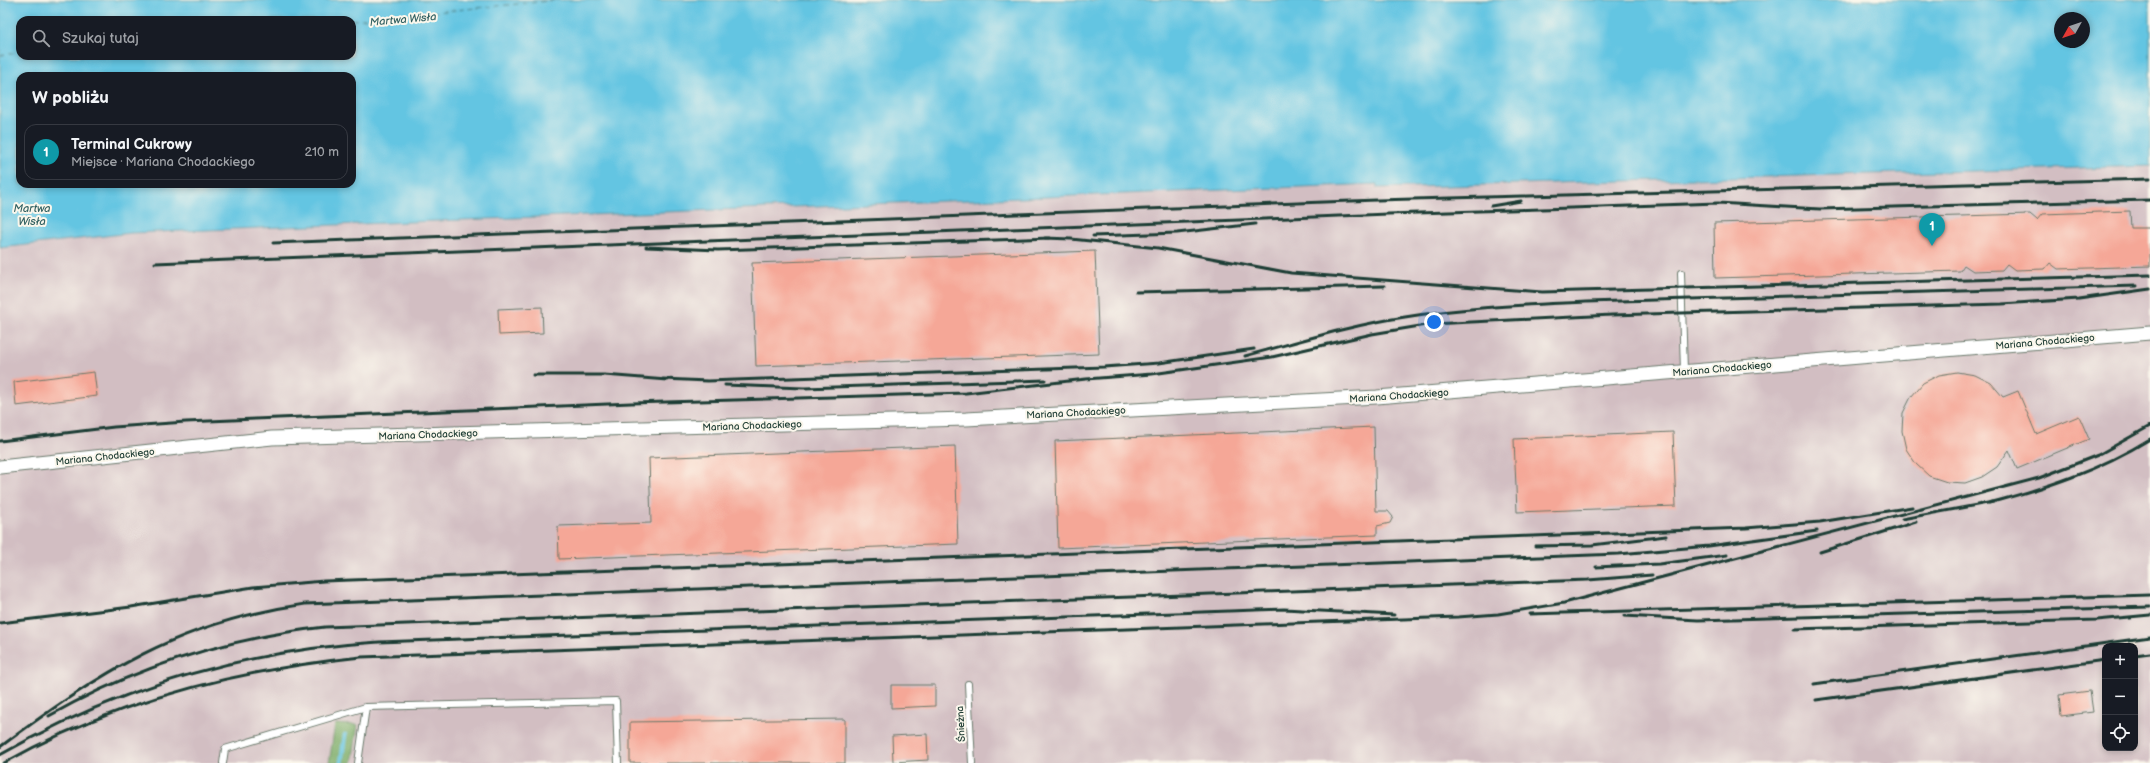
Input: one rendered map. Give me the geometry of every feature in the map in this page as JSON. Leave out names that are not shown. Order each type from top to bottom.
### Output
[{"type":"street","name":"Mariana Chodackiego","points":[[0,466],[272,438],[966,419],[1377,397],[2150,333]]},
{"type":"lane","points":[[1681,273],[1684,371]]},
{"type":"lane","name":"Śnieżna","points":[[968,684],[972,763]]},
{"type":"lane","points":[[223,763],[226,749],[366,707],[616,701],[618,763]]},
{"type":"lane","points":[[358,763],[366,707]]},
{"type":"shaded area","points":[[2150,166],[2150,763],[0,763],[0,248],[131,233],[1377,184],[1378,188]]},
{"type":"green space","points":[[335,724],[358,725],[352,763],[329,763]]},
{"type":"water","name":"Martwa Wisła","points":[[0,0],[2150,0],[2150,166],[1377,188],[1377,184],[131,233],[0,248]]},
{"type":"building","points":[[2130,211],[2131,228],[2150,228],[2150,266],[2058,269],[2050,263],[2045,269],[2015,270],[2007,264],[2002,270],[1973,271],[1964,265],[1960,271],[1715,278],[1714,223],[2030,214],[2037,220],[2042,214]]},
{"type":"building","points":[[1095,251],[1099,354],[756,366],[752,263]]},
{"type":"building","points":[[542,307],[543,333],[499,335],[498,309]]},
{"type":"building","points":[[94,372],[97,396],[16,406],[14,382]]},
{"type":"building","points":[[1957,372],[1975,375],[1991,383],[2003,397],[2018,391],[2036,434],[2079,416],[2089,439],[2017,469],[2009,450],[1997,467],[1982,477],[1965,483],[1947,482],[1929,476],[1916,464],[1906,449],[1902,431],[1903,413],[1911,397],[1923,383],[1939,375]]},
{"type":"building","points":[[1374,427],[1376,511],[1388,511],[1393,517],[1390,523],[1377,526],[1377,535],[1058,548],[1055,441]]},
{"type":"building","points":[[1673,432],[1676,506],[1517,512],[1514,439]]},
{"type":"building","points":[[955,446],[958,544],[559,559],[558,526],[651,523],[649,458]]},
{"type":"building","points":[[891,685],[935,685],[935,706],[891,708]]},
{"type":"building","points":[[2090,691],[2093,712],[2061,716],[2059,695]]},
{"type":"building","points":[[845,719],[845,763],[630,763],[630,722]]},
{"type":"building","points":[[927,734],[928,760],[893,762],[892,736]]},
{"type":"waterway","points":[[341,763],[345,735]]},
{"type":"ferry route","points":[[356,20],[559,0]]},
{"type":"ferry route","points":[[0,55],[16,53]]},
{"type":"railway","points":[[273,243],[1377,200],[2150,179]]},
{"type":"railway","points":[[155,263],[1388,214],[1718,203],[1820,209],[2150,200]]},
{"type":"railway","points":[[1491,206],[1521,201]]},
{"type":"railway","points":[[1093,236],[1177,233],[1255,224]]},
{"type":"railway","points":[[1045,238],[1071,239],[1158,248],[1291,273],[1542,292],[2150,275]]},
{"type":"railway","points":[[646,247],[718,250],[1050,238]]},
{"type":"railway","points":[[1136,292],[1384,286]]},
{"type":"railway","points":[[1245,356],[1325,334],[1385,320],[1427,314],[1518,305],[2137,286]]},
{"type":"railway","points":[[0,441],[114,427],[186,422],[631,403],[966,393],[1086,379],[1152,374],[1272,357],[1372,334],[1432,324],[1612,315],[2002,304],[2079,299],[2150,289]]},
{"type":"railway","points":[[663,379],[708,381],[1104,367],[1159,363],[1254,349]]},
{"type":"railway","points":[[533,375],[604,375],[667,380]]},
{"type":"railway","points":[[725,385],[804,388],[1045,380]]},
{"type":"railway","points":[[4,763],[46,741],[89,722],[177,692],[268,670],[361,657],[1458,617],[1498,614],[1564,603],[2039,478],[2098,455],[2150,426]]},
{"type":"railway","points":[[1989,503],[2072,477],[2112,460],[2150,439]]},
{"type":"railway","points":[[1902,519],[1993,502]]},
{"type":"railway","points":[[0,623],[131,607],[253,587],[324,581],[1746,528],[1820,522],[1912,507]]},
{"type":"railway","points":[[1820,552],[1916,522]]},
{"type":"railway","points":[[0,747],[72,696],[107,674],[143,654],[179,637],[218,623],[260,612],[305,604],[1619,554],[1709,546],[1817,531]]},
{"type":"railway","points":[[1535,546],[1592,545],[1666,536]]},
{"type":"railway","points":[[1596,567],[1659,564],[1727,555]]},
{"type":"railway","points":[[49,716],[115,683],[182,657],[253,639],[325,627],[1588,580],[1652,575]]},
{"type":"railway","points":[[1530,614],[2150,595]]},
{"type":"railway","points":[[1624,616],[1698,620],[2150,607]]},
{"type":"railway","points":[[0,755],[44,731],[90,710],[183,676],[231,664],[329,646],[379,642],[1284,609],[1394,615]]},
{"type":"railway","points":[[1794,629],[2097,620],[2150,615]]},
{"type":"railway","points":[[1814,684],[2150,637]]},
{"type":"railway","points":[[2138,655],[2150,653]]},
{"type":"railway","points":[[1816,700],[2102,660]]},
{"type":"place","name":"Terminal Cukrowy","points":[[1932,246]]}]
